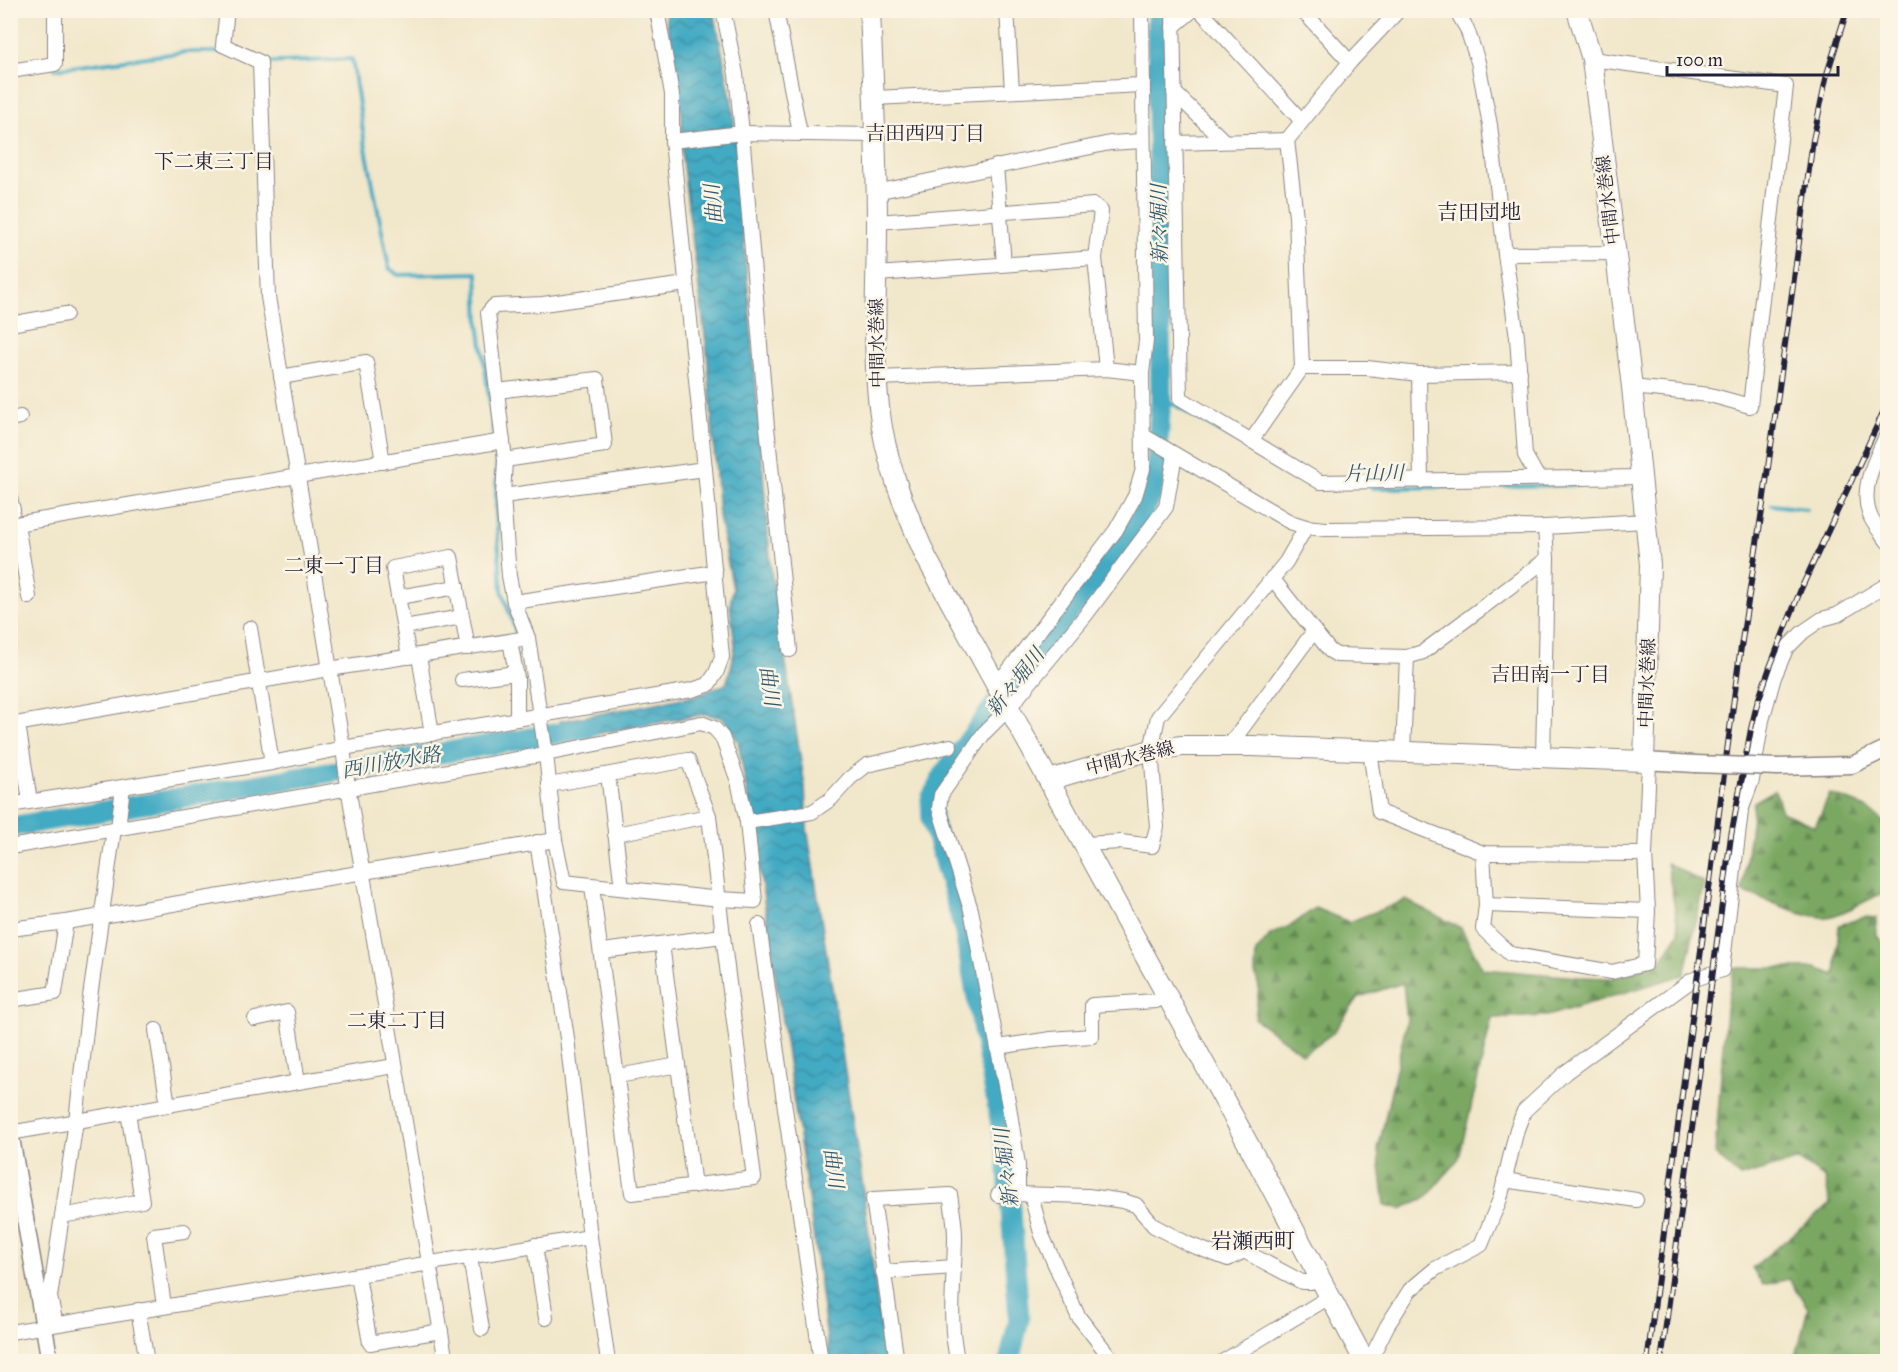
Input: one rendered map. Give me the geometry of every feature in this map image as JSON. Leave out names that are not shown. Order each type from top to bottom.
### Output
[{"type":"main road","name":"中間水巻線","points":[[870,10],[877,222],[879,409],[887,455],[903,506],[927,559],[1367,1362]]},
{"type":"main road","name":"中間水巻線","points":[[1049,780],[1150,750],[1182,746],[1647,762],[1650,565],[1632,387],[1592,58],[1577,10]]},
{"type":"street","points":[[10,71],[55,64],[55,10]]},
{"type":"street","points":[[227,10],[223,45],[260,62],[268,297],[362,871],[446,1362]]},
{"type":"street","points":[[10,805],[343,752],[517,719],[541,720],[708,685],[722,657],[686,284],[672,94],[657,10]]},
{"type":"street","points":[[723,10],[736,74],[739,133],[790,650]]},
{"type":"street","points":[[776,10],[800,133]]},
{"type":"street","points":[[1007,10],[1012,91]]},
{"type":"street","points":[[996,682],[1009,670],[1116,530],[1135,496],[1143,469],[1142,373],[1146,341],[1142,10]]},
{"type":"street","points":[[1173,10],[1180,398],[1320,482],[1641,477]]},
{"type":"street","points":[[1173,27],[1193,10]]},
{"type":"street","points":[[1200,10],[1301,120]]},
{"type":"street","points":[[1302,10],[1350,62]]},
{"type":"street","points":[[1251,441],[1302,368],[1296,217],[1287,140],[1350,62],[1399,10]]},
{"type":"street","points":[[1456,10],[1467,29],[1478,62],[1490,125],[1517,337],[1525,455],[1538,478]]},
{"type":"street","points":[[1592,58],[1786,86],[1750,406],[1710,395],[1632,387]]},
{"type":"street","points":[[874,98],[1142,86]]},
{"type":"street","points":[[1174,92],[1224,141]]},
{"type":"street","points":[[676,140],[739,133],[875,135]]},
{"type":"street","points":[[1175,143],[1287,140]]},
{"type":"street","points":[[876,192],[1110,143],[1143,141]]},
{"type":"street","points":[[996,166],[1004,264]]},
{"type":"street","points":[[877,222],[1094,205],[1101,211],[1095,258],[1106,369]]},
{"type":"street","points":[[1505,254],[1615,253]]},
{"type":"street","points":[[877,274],[1095,258]]},
{"type":"street","points":[[10,847],[348,785],[545,752],[701,723],[714,728],[722,737],[738,781],[747,822],[755,901],[564,882],[555,840],[549,785],[545,752],[541,720],[528,638],[514,602],[509,576],[503,496],[505,460],[488,314],[494,306],[543,304],[686,284]]},
{"type":"street","points":[[10,324],[66,314]]},
{"type":"street","points":[[281,377],[366,362],[383,462]]},
{"type":"street","points":[[1302,368],[1367,368],[1419,374],[1520,372]]},
{"type":"street","points":[[877,378],[1106,369],[1142,373]]},
{"type":"street","points":[[1419,374],[1421,480]]},
{"type":"street","points":[[497,392],[597,379],[605,445],[505,460]]},
{"type":"street","points":[[1887,432],[1868,481],[1866,498],[1872,519],[1887,542]]},
{"type":"street","points":[[1144,436],[1290,522],[1306,527],[1337,529],[1545,527],[1645,521]]},
{"type":"street","points":[[30,597],[14,525],[503,441]]},
{"type":"street","points":[[1114,1362],[1078,1316],[1025,1194],[971,910],[939,808],[941,795],[984,733],[1009,708],[1085,616],[1166,507],[1175,455]]},
{"type":"street","points":[[503,496],[705,469]]},
{"type":"street","points":[[1084,844],[1121,842],[1152,846],[1157,827],[1150,750],[1158,717],[1286,562],[1306,527]]},
{"type":"street","points":[[1543,758],[1547,559],[1545,527]]},
{"type":"street","points":[[432,734],[414,656],[404,627],[393,568],[451,557],[468,648]]},
{"type":"street","points":[[1272,578],[1330,651],[1337,655],[1407,657],[1423,652],[1547,559]]},
{"type":"street","points":[[514,602],[715,572]]},
{"type":"street","points":[[1367,1362],[1410,1290],[1435,1269],[1481,1245],[1500,1199],[1517,1129],[1524,1111],[1566,1072],[1692,980],[1722,970],[1741,811],[1752,780],[1762,720],[1774,677],[1786,649],[1803,632],[1822,619],[1837,615],[1887,584]]},
{"type":"street","points":[[398,597],[457,587]]},
{"type":"street","points":[[404,627],[462,617]]},
{"type":"street","points":[[250,628],[273,763]]},
{"type":"street","points":[[1228,746],[1314,631]]},
{"type":"street","points":[[30,801],[14,725],[329,669],[528,638]]},
{"type":"street","points":[[510,641],[516,673],[517,719]]},
{"type":"street","points":[[1403,752],[1407,657]]},
{"type":"street","points":[[462,680],[516,673]]},
{"type":"street","points":[[747,822],[812,812],[831,799],[850,778],[867,765],[951,746]]},
{"type":"street","points":[[1483,853],[1486,905],[1483,929],[1510,954],[1612,972],[1645,964],[1648,911],[1645,854],[1647,762],[1778,767],[1852,765],[1887,748]]},
{"type":"street","points":[[1370,751],[1378,812],[1483,853],[1645,854]]},
{"type":"street","points":[[549,785],[688,760],[709,816],[754,1178],[632,1193],[592,886]]},
{"type":"street","points":[[609,775],[622,888]]},
{"type":"street","points":[[50,1362],[50,1297],[76,1121],[89,1004],[123,787]]},
{"type":"street","points":[[615,834],[709,816]]},
{"type":"street","points":[[10,928],[66,922],[555,840]]},
{"type":"street","points":[[537,842],[567,1038],[590,1237],[608,1362]]},
{"type":"street","points":[[1486,905],[1648,911]]},
{"type":"street","points":[[10,1000],[55,993],[66,922]]},
{"type":"street","points":[[759,925],[801,1208],[821,1362]]},
{"type":"street","points":[[602,951],[723,936]]},
{"type":"street","points":[[662,944],[694,1186]]},
{"type":"street","points":[[998,1047],[1092,1036],[1092,1005],[1156,1001],[1166,993]]},
{"type":"street","points":[[255,1019],[287,1012],[298,1082]]},
{"type":"street","points":[[156,1030],[168,1105]]},
{"type":"street","points":[[618,1076],[678,1065]]},
{"type":"street","points":[[50,1325],[11,1132],[395,1066]]},
{"type":"street","points":[[62,1216],[142,1201],[128,1112]]},
{"type":"street","points":[[1504,1180],[1636,1200]]},
{"type":"street","points":[[897,1362],[873,1199],[950,1194],[955,1233],[952,1324],[958,1362]]},
{"type":"street","points":[[998,1195],[1088,1196],[1123,1201],[1136,1205],[1154,1226],[1198,1248],[1228,1259],[1244,1251],[1302,1282],[1311,1282],[1321,1277]]},
{"type":"street","points":[[164,1306],[154,1235],[184,1231]]},
{"type":"street","points":[[10,1332],[590,1237]]},
{"type":"street","points":[[535,1245],[546,1318]]},
{"type":"street","points":[[470,1257],[482,1329]]},
{"type":"street","points":[[884,1272],[954,1267]]},
{"type":"street","points":[[358,1276],[370,1343],[441,1331]]},
{"type":"street","points":[[1222,1362],[1331,1296]]},
{"type":"street","points":[[138,1311],[147,1362]]},
{"type":"green space","points":[[1775,790],[1782,812],[1815,826],[1830,794],[1858,804],[1878,816],[1888,836],[1887,892],[1839,914],[1823,917],[1800,913],[1742,891],[1754,802]]},
{"type":"green space","points":[[1667,863],[1705,884],[1684,975],[1547,1016],[1492,1018],[1459,1158],[1427,1197],[1401,1209],[1385,1205],[1378,1150],[1407,1020],[1403,983],[1359,997],[1333,1033],[1303,1054],[1255,1019],[1259,987],[1255,973],[1256,952],[1270,935],[1292,925],[1315,908],[1349,922],[1406,900],[1461,928],[1483,969],[1614,978],[1660,962],[1679,933]]},
{"type":"green space","points":[[1865,917],[1876,918],[1877,936],[1887,947],[1888,1298],[1884,1306],[1887,1312],[1887,1361],[1795,1361],[1808,1308],[1789,1279],[1763,1285],[1752,1268],[1830,1204],[1825,1178],[1798,1160],[1740,1177],[1715,1154],[1726,1009],[1734,968],[1816,968],[1835,975],[1839,925]]},
{"type":"water","name":"曲川","points":[[665,11],[714,11],[733,108],[771,570],[805,787],[807,828],[862,1181],[885,1361],[830,1361],[755,839],[738,741],[723,718],[705,714],[563,740],[560,721],[699,695],[726,684],[735,646],[730,605],[733,589],[719,516],[707,351],[682,159],[682,115]]},
{"type":"waterway","name":"新々堀川","points":[[1009,1362],[1019,1319],[1007,1157],[964,929],[932,820],[931,799],[946,771],[992,709],[1129,537],[1151,496],[1156,476],[1161,397],[1157,10]]},
{"type":"waterway","points":[[55,69],[186,52],[223,52]]},
{"type":"waterway","points":[[262,63],[352,59],[364,138],[389,268],[398,275],[477,273],[479,323],[497,457],[496,513],[502,590],[516,633]]},
{"type":"waterway","name":"片山川","points":[[1161,397],[1291,472]]},
{"type":"waterway","name":"片山川","points":[[1372,488],[1577,485]]},
{"type":"waterway","name":"片山川","points":[[1772,505],[1806,509]]},
{"type":"waterway","name":"西川放水路","points":[[10,827],[588,728]]},
{"type":"railway","points":[[1647,1362],[1739,660],[1813,140],[1827,74],[1847,10]]},
{"type":"railway","points":[[1661,1362],[1731,836],[1751,729],[1770,667],[1801,589],[1888,402]]},
{"type":"district","name":"吉田西四丁目","points":[[925,133]]},
{"type":"district","name":"下二東三丁目","points":[[214,161]]},
{"type":"district","name":"吉田団地","points":[[1479,212]]},
{"type":"district","name":"二東一丁目","points":[[334,565]]},
{"type":"district","name":"吉田南一丁目","points":[[1550,674]]},
{"type":"district","name":"二東二丁目","points":[[397,1020]]},
{"type":"district","name":"岩瀬西町","points":[[1253,1241]]}]
